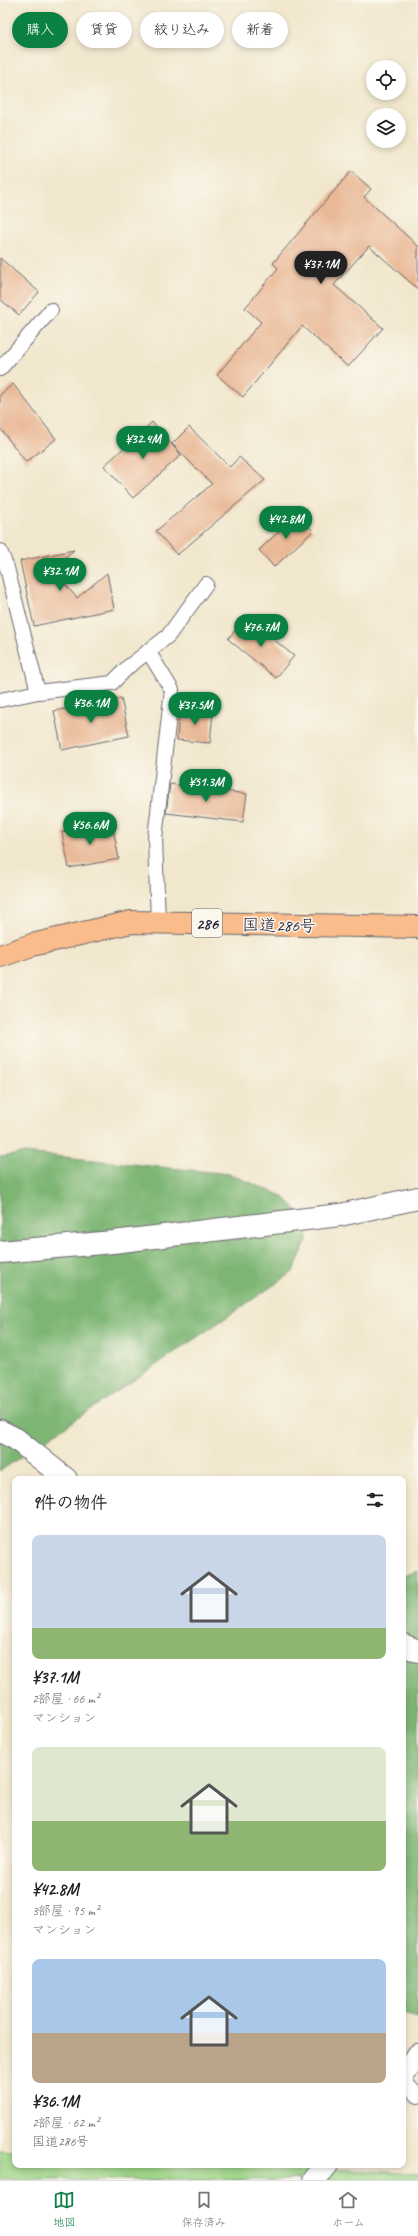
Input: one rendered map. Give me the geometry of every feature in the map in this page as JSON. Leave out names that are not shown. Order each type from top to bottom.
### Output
[{"type":"highway","name":"国道286号","points":[[0,955],[32,944],[131,922],[418,927]]},
{"type":"street","points":[[0,1252],[113,1242],[340,1215],[418,1198]]},
{"type":"street","points":[[0,1431],[16,1439],[62,1476]]},
{"type":"street","points":[[406,1646],[418,1651]]},
{"type":"street","points":[[406,2071],[418,2055]]},
{"type":"street","points":[[314,2180],[324,2168]]},
{"type":"lane","points":[[0,369],[50,310]]},
{"type":"lane","points":[[0,551],[7,568],[38,692]]},
{"type":"lane","points":[[0,700],[38,692],[112,683],[128,667],[168,636],[206,584]]},
{"type":"lane","points":[[148,651],[172,690],[155,838],[158,923]]},
{"type":"lane","points":[[406,2083],[418,2096]]},
{"type":"green space","points":[[25,1153],[229,1174],[283,1196],[307,1220],[307,1240],[293,1272],[0,1471],[0,1157]]},
{"type":"green space","points":[[418,1571],[418,2017],[406,2014],[406,1575]]},
{"type":"green space","points":[[0,2150],[12,2151],[12,2168],[315,2168],[418,2174],[418,2180],[0,2180]]},
{"type":"building","points":[[351,171],[371,189],[364,197],[418,246],[418,289],[369,246],[334,285],[383,328],[348,367],[302,326],[243,397],[217,375],[261,322],[245,308],[278,268],[273,263]]},
{"type":"building","points":[[0,258],[39,292],[19,315],[0,299]]},
{"type":"building","points":[[13,384],[56,439],[26,462],[0,428],[0,395]]},
{"type":"building","points":[[152,422],[181,455],[133,498],[104,466]]},
{"type":"building","points":[[189,427],[230,467],[239,457],[265,480],[177,555],[156,531],[212,484],[172,444]]},
{"type":"building","points":[[298,514],[313,531],[274,567],[259,550]]},
{"type":"building","points":[[74,550],[52,569],[77,598],[107,573],[114,609],[34,626],[20,561]]},
{"type":"building","points":[[246,617],[294,656],[276,678],[228,639]]},
{"type":"building","points":[[121,698],[129,736],[62,750],[54,711]]},
{"type":"building","points":[[179,710],[213,712],[210,743],[177,740]]},
{"type":"building","points":[[170,784],[247,794],[243,822],[166,813]]},
{"type":"building","points":[[112,823],[119,859],[69,868],[62,832]]}]
